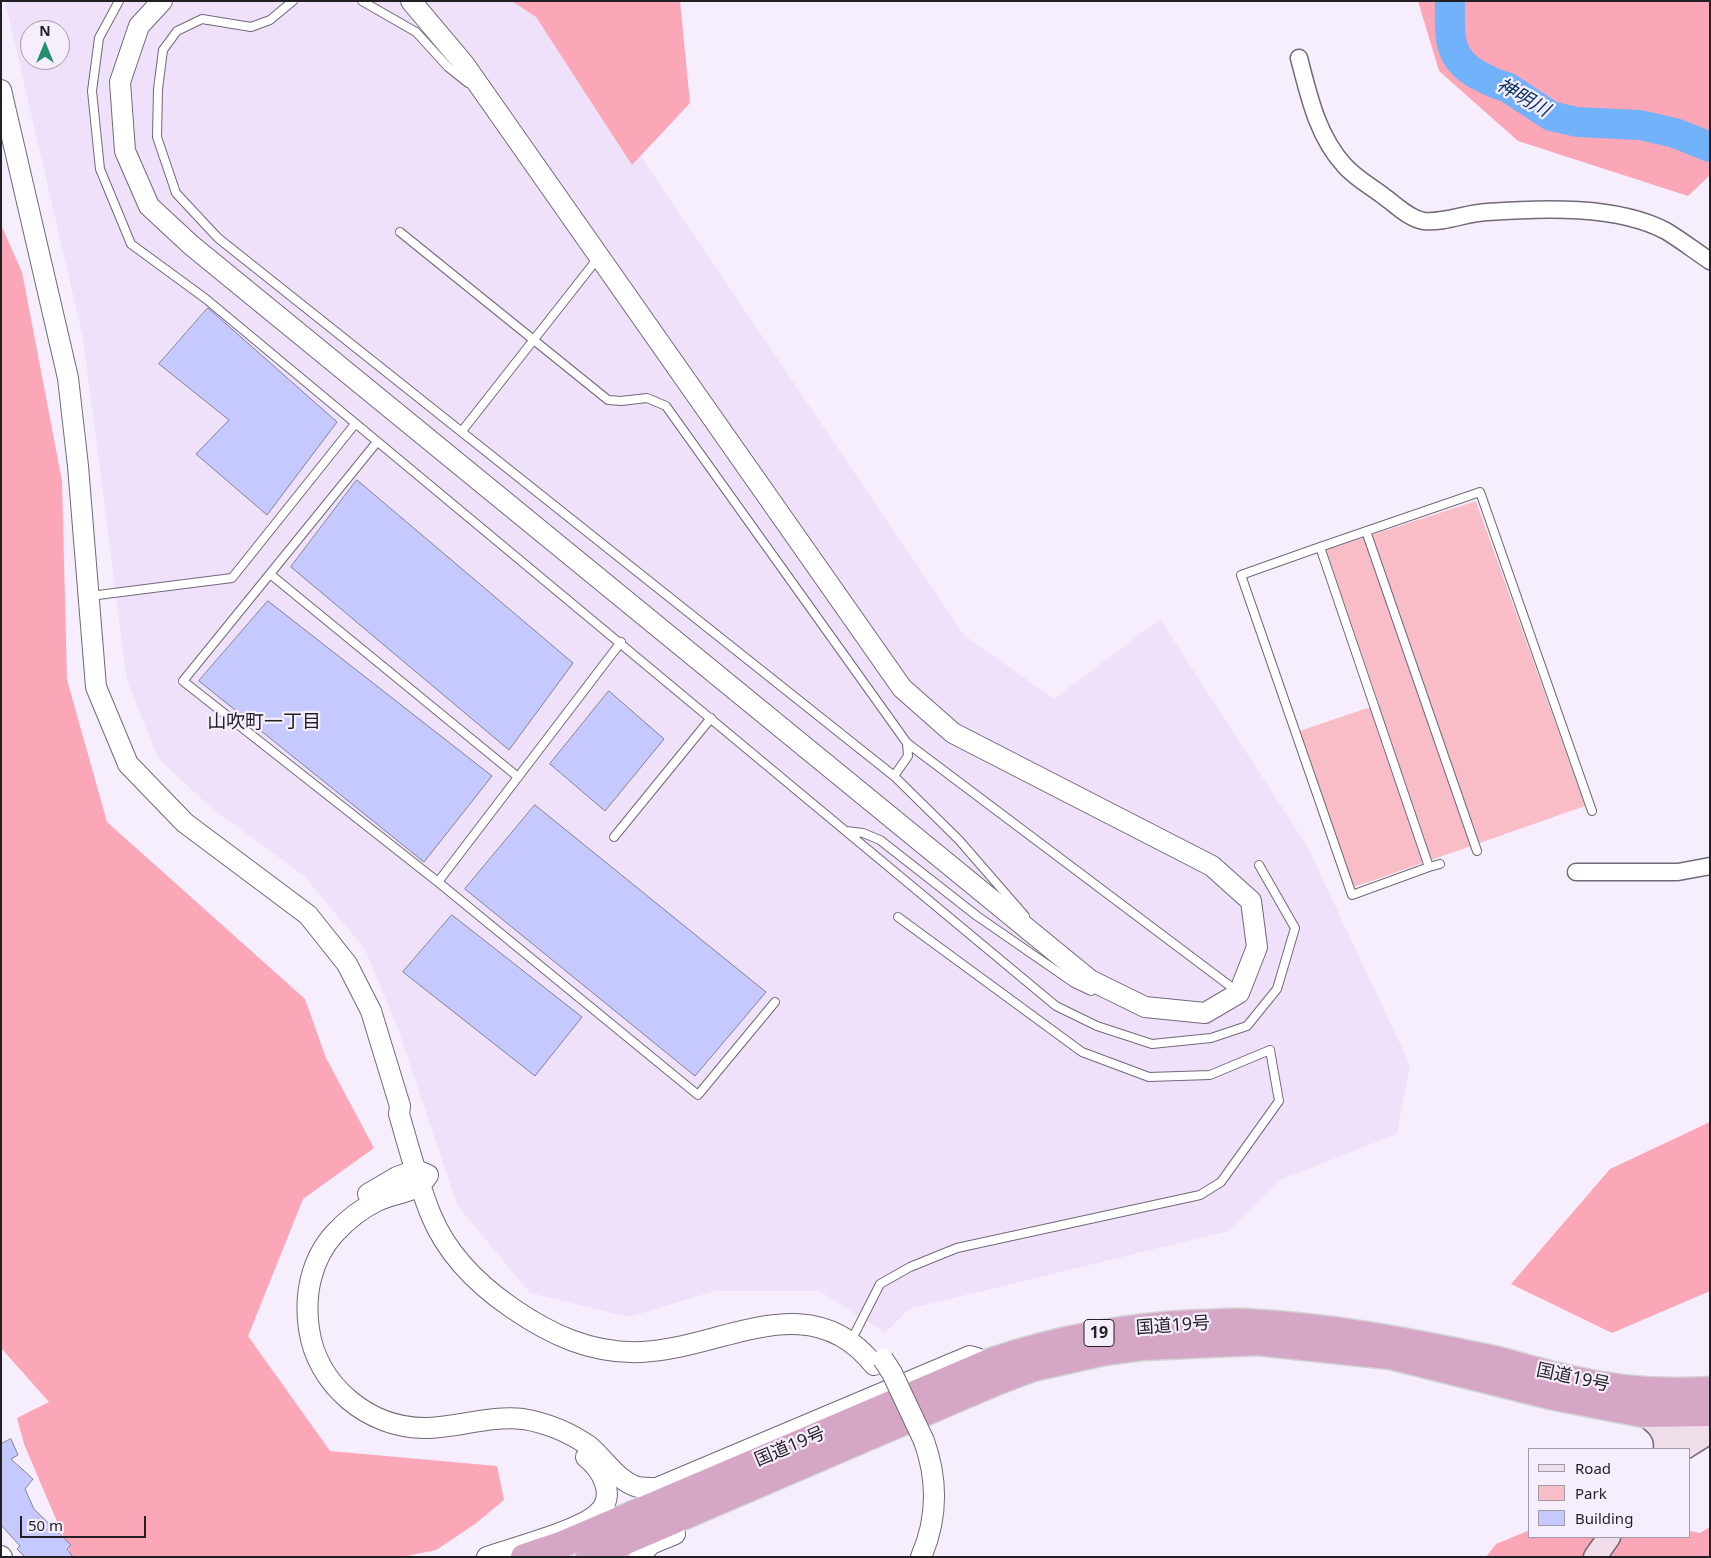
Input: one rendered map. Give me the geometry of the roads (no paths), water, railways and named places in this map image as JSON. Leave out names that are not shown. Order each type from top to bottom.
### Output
[{"type":"highway","name":"国道19号","points":[[524,1557],[563,1544],[992,1361],[1039,1345],[1090,1334],[1166,1325],[1242,1322],[1336,1329],[1499,1361],[1572,1380],[1630,1389],[1679,1392],[1709,1411]]},
{"type":"highway","name":"国道19号","points":[[589,1557],[926,1410],[1033,1368],[1104,1352],[1142,1347],[1257,1342],[1390,1356],[1550,1396],[1643,1414],[1709,1411]]},
{"type":"main road","points":[[1671,1448],[1682,1432],[1709,1411]]},
{"type":"main road","points":[[1684,1448],[1709,1411]]},
{"type":"main road","points":[[1643,1414],[1656,1422],[1661,1430],[1665,1448]]},
{"type":"main road","points":[[1595,1557],[1609,1538]]},
{"type":"street","points":[[162,1],[139,26],[120,82],[125,151],[149,206],[191,245],[1090,980],[1145,1007],[1205,1013],[1239,993],[1257,947],[1251,901],[1212,866],[953,733],[902,688],[464,64],[411,1]]},
{"type":"street","points":[[1298,58],[1312,109],[1329,146],[1345,166],[1406,214],[1423,221],[1441,220],[1485,212],[1516,210],[1611,214],[1638,220],[1666,231],[1710,261]]},
{"type":"street","points":[[1,90],[68,378],[78,466],[96,687],[128,764],[185,823],[308,915],[347,964],[370,1011],[400,1106],[407,1111],[431,1216],[462,1266],[491,1294],[540,1327],[583,1345],[622,1351],[655,1351],[701,1342],[750,1328],[790,1323],[823,1329],[852,1338],[878,1362],[933,1472],[935,1508],[932,1525],[921,1557]]},
{"type":"street","points":[[1576,872],[1678,872],[1710,866]]},
{"type":"street","points":[[422,1177],[351,1217],[333,1236],[318,1258],[308,1294],[307,1307],[310,1339],[315,1355],[325,1373],[337,1390],[353,1403],[371,1415],[391,1423],[424,1428],[504,1419],[541,1423],[569,1434],[589,1446],[625,1481],[638,1487],[656,1488],[970,1356],[992,1361]]},
{"type":"street","points":[[422,1177],[397,1178],[344,1209],[325,1230],[310,1253],[301,1275],[298,1309],[301,1340],[307,1359],[330,1395],[346,1411],[367,1423],[388,1431],[423,1437],[505,1430],[539,1433],[564,1442],[598,1467],[608,1492],[604,1505],[598,1514],[560,1532],[487,1557]]},
{"type":"street","points":[[910,1557],[924,1523],[926,1494],[919,1443]]},
{"type":"street","points":[[639,1557],[651,1544],[782,1483],[812,1465],[821,1455]]},
{"type":"lane","points":[[118,1],[99,38],[92,91],[100,168],[131,244],[206,299],[621,642],[1056,1006],[1096,1026],[1152,1044],[1211,1038],[1247,1026],[1277,989],[1295,928],[1259,865]]},
{"type":"lane","points":[[294,1],[270,20],[251,27],[202,19],[177,30],[163,50],[158,89],[158,137],[176,193],[218,238],[894,776],[959,840],[1058,954]]},
{"type":"lane","points":[[362,1],[416,32],[448,67],[487,97]]},
{"type":"lane","points":[[400,232],[608,400],[621,401],[647,398],[666,406],[907,743],[1239,993]]},
{"type":"lane","points":[[462,431],[599,256]]},
{"type":"lane","points":[[88,596],[232,578],[355,424]]},
{"type":"lane","points":[[377,442],[183,681],[438,882],[698,1094],[775,1002]]},
{"type":"lane","points":[[1440,864],[1352,895],[1241,575],[1480,492],[1592,810]]},
{"type":"lane","points":[[1366,531],[1477,851]]},
{"type":"lane","points":[[1320,547],[1429,867]]},
{"type":"lane","points":[[270,574],[518,777]]},
{"type":"lane","points":[[438,882],[621,642]]},
{"type":"lane","points":[[614,837],[711,718]]},
{"type":"lane","points":[[894,776],[908,756],[907,743]]},
{"type":"lane","points":[[846,831],[863,833],[880,840],[977,916],[1074,983],[1099,995]]},
{"type":"lane","points":[[852,1338],[880,1284],[910,1267],[957,1248],[1200,1195],[1221,1182],[1279,1101],[1270,1050],[1210,1075],[1149,1077],[1082,1052],[898,917]]},
{"type":"lane","points":[[1107,999],[1145,1007]]},
{"type":"waterway","name":"神明川","points":[[1450,1],[1450,35],[1455,53],[1460,61],[1478,75],[1507,87],[1551,116],[1577,122],[1640,125],[1675,133],[1710,147]]},
{"type":"district","name":"山吹町一丁目","points":[[264,723]]}]
